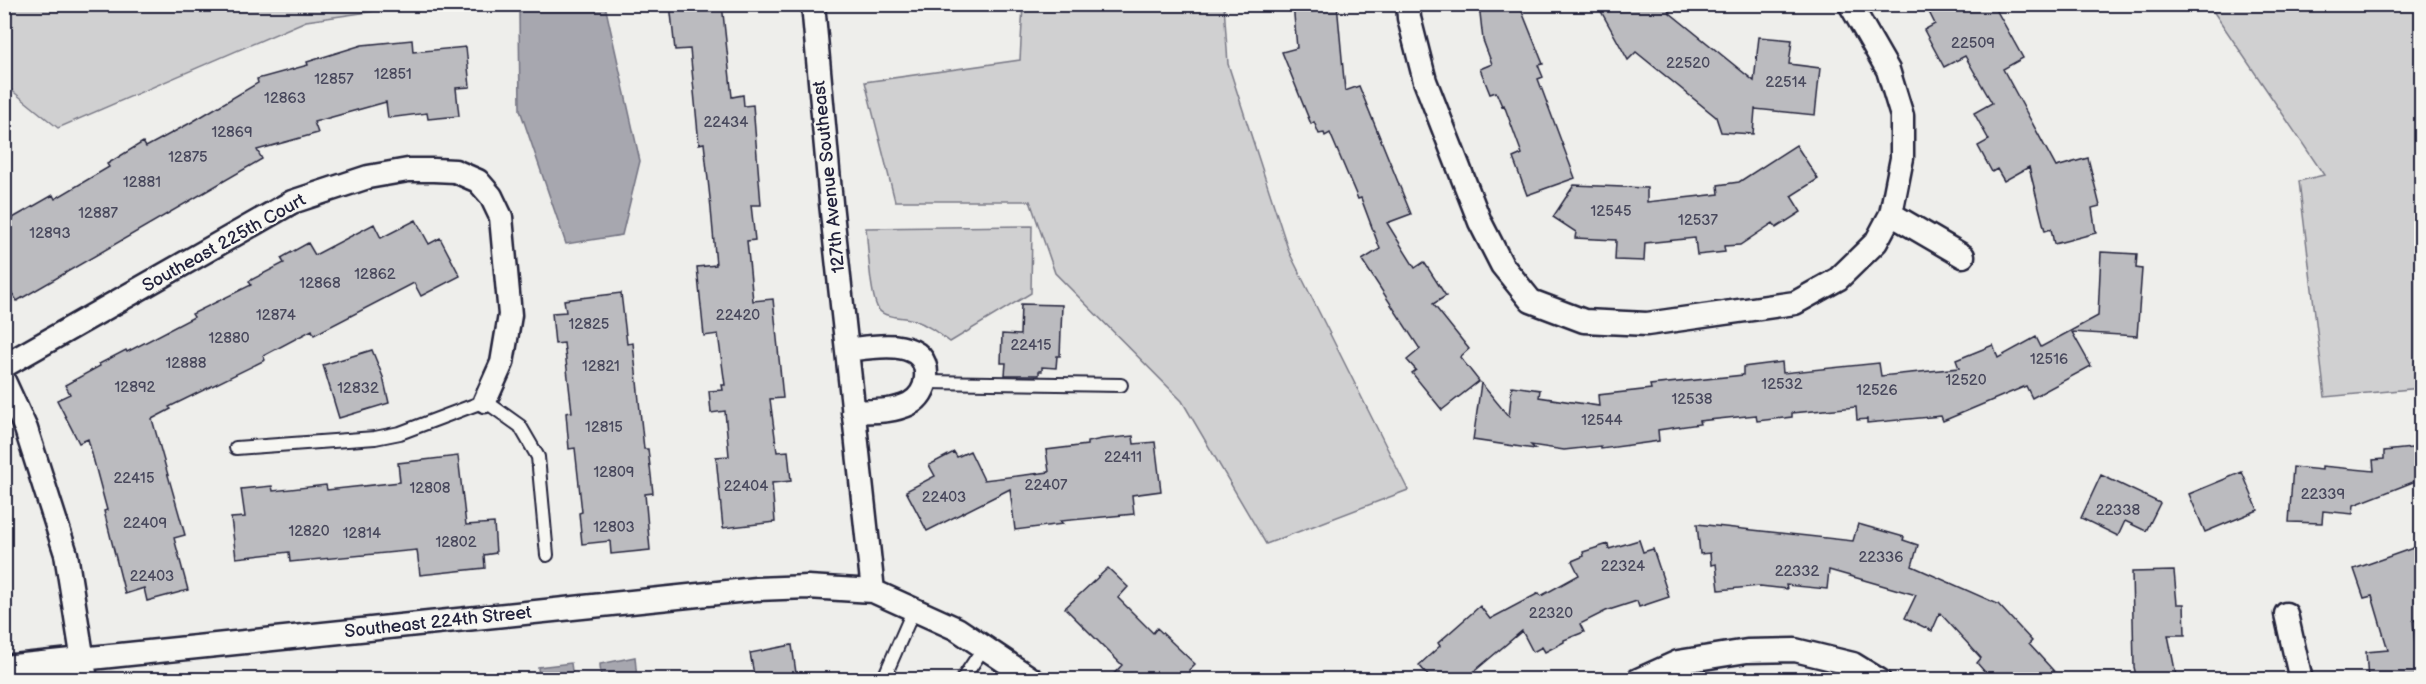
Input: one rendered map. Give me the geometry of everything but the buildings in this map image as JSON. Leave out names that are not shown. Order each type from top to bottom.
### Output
[{"type":"street","name":"127th Avenue Southeast","points":[[813,4],[873,591]]},
{"type":"street","points":[[1408,4],[1409,18],[1425,81],[1480,222],[1502,265],[1531,301],[1584,321],[1647,324],[1795,303],[1838,279],[1876,242],[1891,214],[1902,158],[1902,116],[1888,70],[1850,4]]},
{"type":"street","name":"Southeast 225th Court","points":[[4,366],[292,202],[368,177],[408,170],[445,170],[455,171],[478,181],[492,196],[501,218],[510,315],[502,363],[485,401]]},
{"type":"street","points":[[1891,214],[1963,256]]},
{"type":"street","points":[[847,350],[892,345],[904,347],[915,352],[923,362],[926,374],[919,397],[910,404],[898,408],[854,412]]},
{"type":"street","points":[[4,381],[26,429],[66,554],[84,669]]},
{"type":"street","name":"Southeast 224th Street","points":[[4,667],[84,669],[756,589],[808,587],[873,591]]},
{"type":"street","points":[[873,591],[957,629],[1033,680]]},
{"type":"street","points":[[2286,614],[2301,680]]},
{"type":"street","points":[[1638,680],[1678,662],[1747,651],[1795,650],[1853,664],[1879,680]]},
{"type":"lane","points":[[925,382],[1121,385]]},
{"type":"lane","points":[[236,448],[375,438],[400,433],[485,401],[520,426],[538,457],[547,555]]},
{"type":"lane","points":[[883,680],[914,609]]},
{"type":"lane","points":[[962,680],[984,647]]},
{"type":"shaded area","points":[[4,5],[417,5],[306,21],[58,128],[5,85]]},
{"type":"shaded area","points":[[527,5],[605,5],[640,161],[622,235],[566,244],[520,110],[519,11]]},
{"type":"shaded area","points":[[1023,5],[1224,5],[1228,64],[1289,252],[1408,490],[1266,544],[1182,401],[1055,273],[1030,201],[895,201],[865,82],[1020,60]]},
{"type":"shaded area","points":[[2209,5],[2421,5],[2421,388],[2325,397],[2299,181],[2324,175]]},
{"type":"shaded area","points":[[1032,226],[1031,293],[950,342],[919,322],[886,315],[879,310],[871,283],[866,228]]},
{"type":"shaded area","points":[[635,657],[637,679],[601,679],[600,664]]},
{"type":"shaded area","points":[[571,663],[573,679],[539,679],[538,667]]}]
